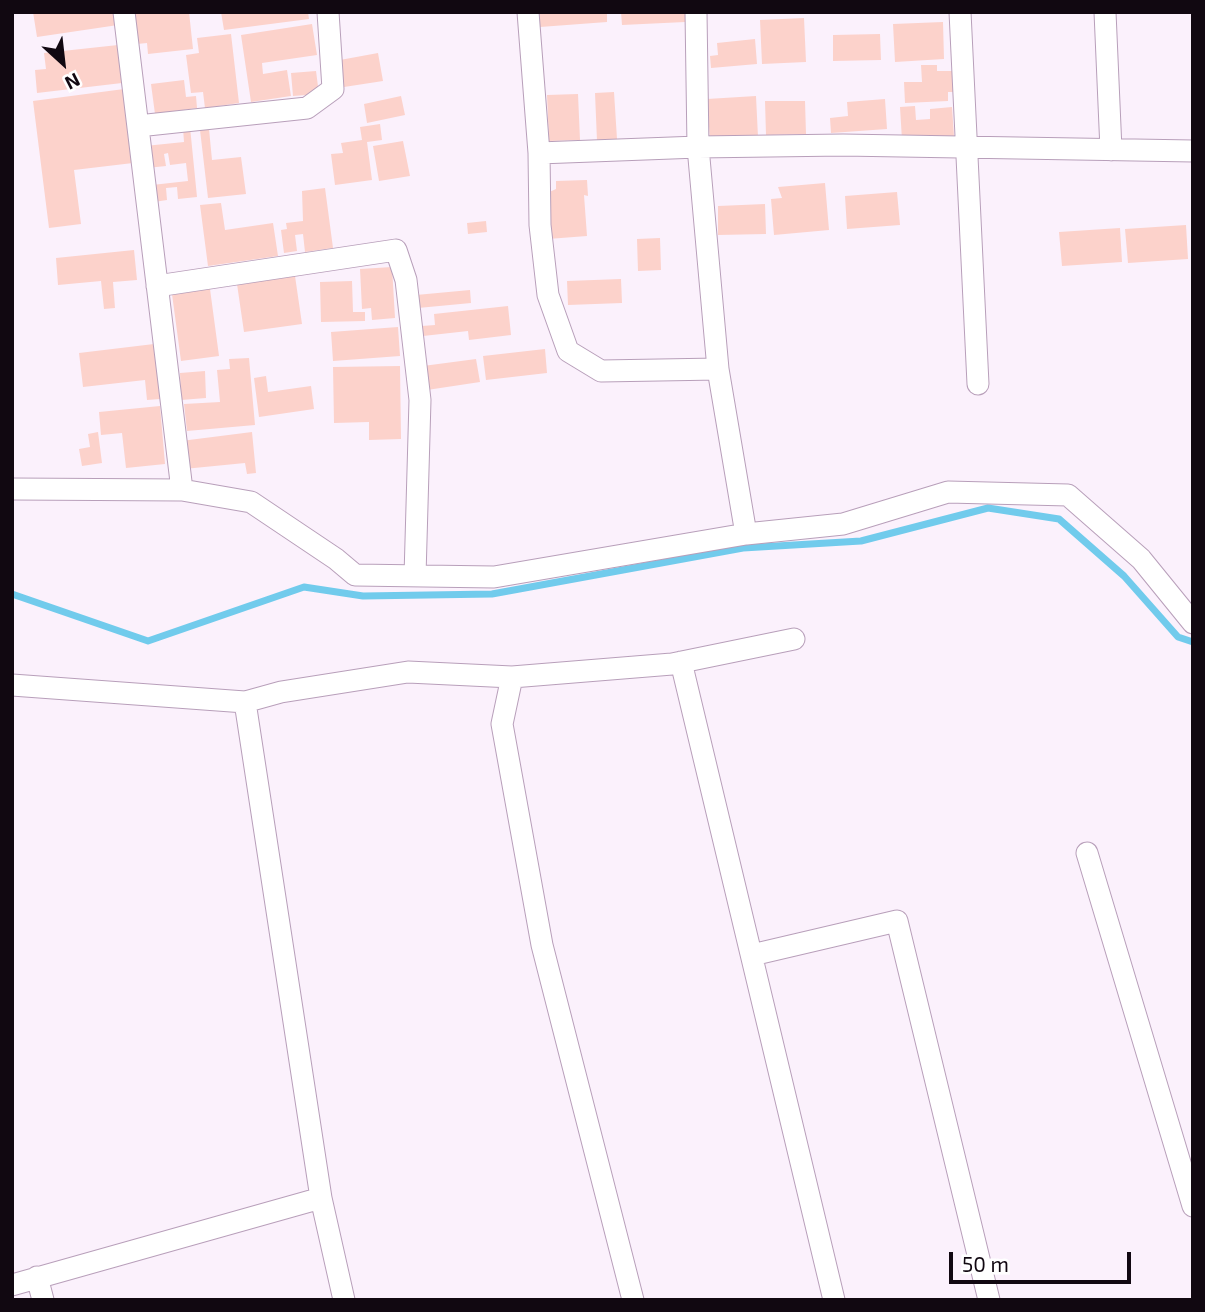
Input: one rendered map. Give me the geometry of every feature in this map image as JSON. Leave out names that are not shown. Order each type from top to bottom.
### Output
[{"type":"street","points":[[124,12],[182,490]]},
{"type":"street","points":[[138,126],[307,108],[333,89],[328,12]]},
{"type":"street","points":[[528,12],[539,153],[540,225],[548,295],[568,351],[601,371],[718,369]]},
{"type":"street","points":[[696,12],[698,147],[718,369],[746,534]]},
{"type":"street","points":[[960,12],[978,384]]},
{"type":"street","points":[[1105,12],[1111,150]]},
{"type":"street","points":[[539,153],[843,145],[1193,151]]},
{"type":"street","points":[[157,286],[396,250],[406,280],[420,400],[415,576]]},
{"type":"street","points":[[12,489],[182,490],[251,502],[337,559],[355,575],[494,577],[746,534],[843,524],[948,492],[1068,495],[1141,559],[1193,623]]},
{"type":"street","points":[[12,685],[245,702],[281,692],[408,672],[512,677],[681,662],[794,639]]},
{"type":"street","points":[[681,662],[834,1300]]},
{"type":"street","points":[[512,677],[502,724],[542,944],[633,1300]]},
{"type":"street","points":[[245,702],[321,1198],[344,1300]]},
{"type":"street","points":[[1087,853],[1193,1206]]},
{"type":"street","points":[[752,955],[897,921],[989,1300]]},
{"type":"street","points":[[12,1285],[321,1198]]},
{"type":"street","points":[[37,1277],[43,1300]]},
{"type":"building","points":[[33,12],[116,12],[118,25],[37,37]]},
{"type":"building","points":[[133,12],[189,12],[193,49],[148,54],[147,43],[137,44]]},
{"type":"building","points":[[221,12],[308,12],[309,19],[224,30]]},
{"type":"building","points":[[539,12],[607,12],[607,22],[540,27]]},
{"type":"building","points":[[621,12],[685,12],[685,22],[622,25]]},
{"type":"building","points":[[804,18],[806,62],[762,64],[760,20]]},
{"type":"building","points":[[943,22],[944,59],[895,62],[893,24]]},
{"type":"building","points":[[312,24],[317,55],[262,63],[263,74],[287,70],[291,96],[251,102],[241,35]]},
{"type":"building","points":[[231,34],[239,103],[205,108],[203,92],[191,93],[186,55],[199,53],[197,38]]},
{"type":"building","points":[[880,34],[881,60],[833,61],[833,35]]},
{"type":"building","points":[[755,39],[757,64],[711,68],[710,56],[718,55],[717,43]]},
{"type":"building","points":[[118,45],[122,83],[37,93],[35,70],[46,69],[44,53]]},
{"type":"building","points":[[378,53],[383,81],[344,87],[340,60]]},
{"type":"building","points":[[921,65],[937,65],[937,71],[957,71],[957,92],[948,92],[948,101],[905,103],[904,82],[922,82]]},
{"type":"building","points":[[316,71],[319,94],[293,96],[291,73]]},
{"type":"building","points":[[184,80],[186,97],[196,96],[197,108],[155,114],[151,84]]},
{"type":"building","points":[[124,89],[133,163],[74,170],[81,224],[49,228],[33,101]]},
{"type":"building","points":[[614,92],[617,139],[597,141],[595,93]]},
{"type":"building","points":[[578,94],[580,140],[549,141],[547,95]]},
{"type":"building","points":[[401,96],[405,115],[367,123],[364,104]]},
{"type":"building","points":[[756,96],[758,137],[710,140],[707,99]]},
{"type":"building","points":[[885,99],[887,129],[831,133],[830,118],[848,116],[847,102]]},
{"type":"building","points":[[765,101],[805,101],[806,134],[766,135]]},
{"type":"building","points":[[915,106],[916,120],[930,119],[930,109],[952,107],[954,136],[902,140],[900,107]]},
{"type":"building","points":[[380,124],[382,140],[367,142],[372,180],[335,185],[331,154],[343,153],[341,143],[362,140],[360,127]]},
{"type":"building","points":[[190,127],[197,197],[178,199],[177,187],[166,188],[167,200],[154,202],[152,185],[188,181],[186,163],[170,165],[168,153],[164,154],[166,166],[147,168],[145,146],[184,142],[183,128]]},
{"type":"building","points":[[209,129],[212,160],[241,157],[246,194],[208,198],[200,130]]},
{"type":"building","points":[[403,141],[410,176],[379,181],[373,146]]},
{"type":"building","points":[[587,180],[588,196],[584,195],[587,236],[548,239],[545,194],[556,189],[556,181]]},
{"type":"building","points":[[825,183],[829,230],[774,235],[771,199],[782,198],[778,187]]},
{"type":"building","points":[[325,188],[333,248],[305,252],[303,234],[295,235],[297,251],[284,253],[281,230],[287,229],[286,223],[303,221],[302,191]]},
{"type":"building","points":[[897,192],[900,225],[847,229],[845,196]]},
{"type":"building","points":[[221,203],[225,230],[273,223],[278,256],[208,266],[200,205]]},
{"type":"building","points":[[765,204],[766,234],[718,235],[718,206]]},
{"type":"building","points":[[486,221],[487,232],[468,234],[467,223]]},
{"type":"building","points":[[1186,225],[1188,259],[1128,263],[1125,229]]},
{"type":"building","points":[[1120,228],[1122,262],[1062,266],[1059,232]]},
{"type":"building","points":[[660,238],[661,270],[638,271],[637,239]]},
{"type":"building","points":[[134,250],[137,280],[113,282],[115,308],[104,309],[101,281],[58,285],[56,258]]},
{"type":"building","points":[[392,267],[395,318],[372,320],[371,308],[362,309],[360,269]]},
{"type":"building","points":[[295,276],[302,324],[244,332],[237,284]]},
{"type":"building","points":[[621,279],[622,303],[568,305],[567,281]]},
{"type":"building","points":[[352,281],[353,312],[365,312],[365,321],[321,322],[320,282]]},
{"type":"building","points":[[210,289],[219,356],[181,361],[172,294]]},
{"type":"building","points":[[470,290],[471,303],[418,308],[416,295]]},
{"type":"building","points":[[508,306],[511,335],[469,340],[468,331],[423,336],[422,326],[435,325],[434,314]]},
{"type":"building","points":[[398,327],[400,356],[333,361],[331,332]]},
{"type":"building","points":[[154,344],[160,399],[147,400],[145,380],[83,387],[79,353]]},
{"type":"building","points":[[545,349],[547,373],[486,380],[483,356]]},
{"type":"building","points":[[249,358],[255,425],[187,431],[184,404],[220,402],[217,370],[230,369],[229,359]]},
{"type":"building","points":[[476,359],[480,382],[427,390],[423,366]]},
{"type":"building","points":[[400,366],[401,439],[369,440],[369,422],[334,423],[333,367]]},
{"type":"building","points":[[205,371],[206,398],[181,400],[180,373]]},
{"type":"building","points":[[266,376],[268,392],[311,386],[314,409],[259,417],[254,378]]},
{"type":"building","points":[[160,406],[165,464],[126,468],[122,433],[101,435],[99,412]]},
{"type":"building","points":[[98,432],[102,463],[82,466],[79,449],[90,447],[88,434]]},
{"type":"building","points":[[252,432],[256,473],[247,474],[245,463],[184,469],[181,441]]},
{"type":"waterway","points":[[12,594],[148,641],[304,587],[363,596],[492,594],[743,548],[861,541],[988,508],[1059,519],[1124,576],[1178,637],[1193,642]]}]
